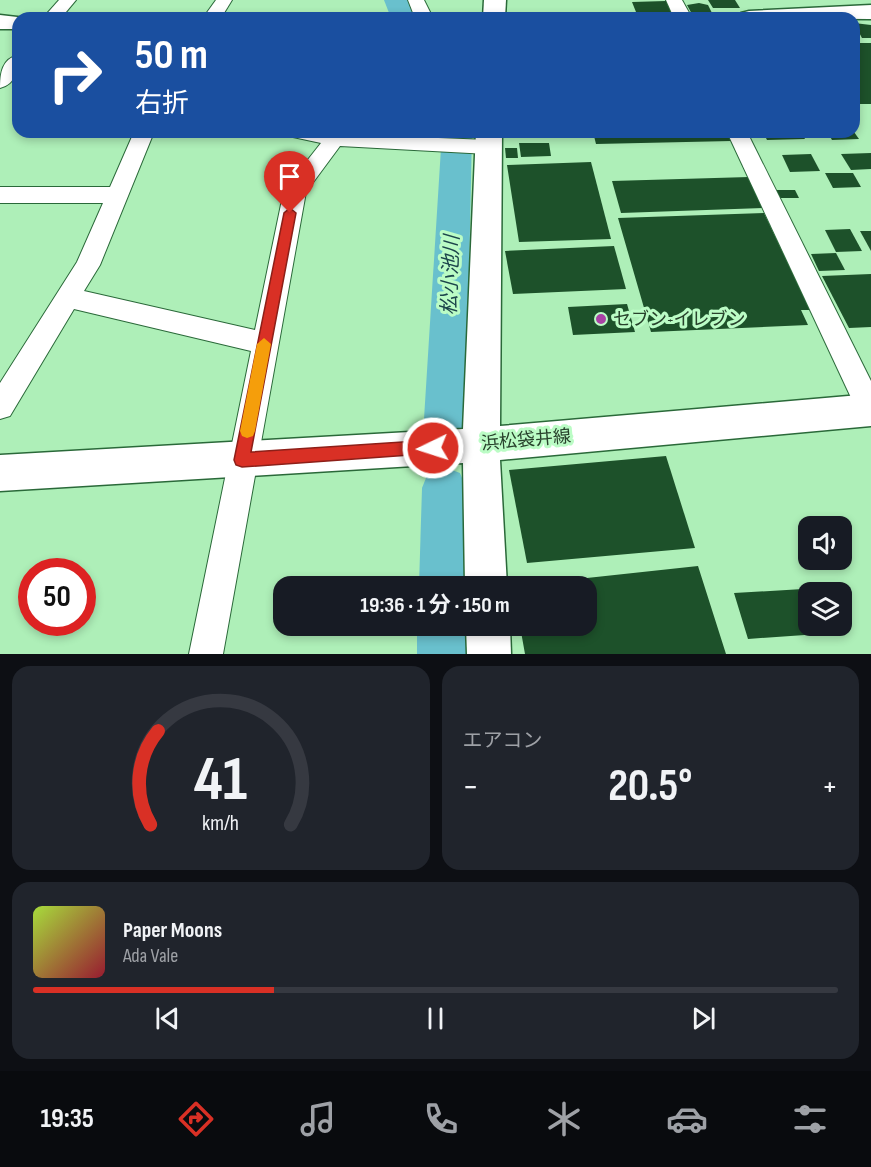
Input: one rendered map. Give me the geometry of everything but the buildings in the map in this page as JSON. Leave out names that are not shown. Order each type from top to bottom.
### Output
[{"type":"street","points":[[57,12],[68,0]]},
{"type":"street","points":[[0,82],[12,67]]},
{"type":"street","points":[[0,407],[70,298],[88,265],[142,138]]},
{"type":"street","points":[[330,138],[475,143],[486,576]]},
{"type":"street","points":[[740,138],[871,410]]},
{"type":"street","points":[[206,654],[295,190],[335,139]]},
{"type":"street","points":[[0,195],[118,195]]},
{"type":"street","points":[[70,298],[264,343]]},
{"type":"street","name":"浜松袋井線","points":[[0,474],[481,445],[871,410]]},
{"type":"street","points":[[488,636],[489,654]]},
{"type":"waterway","name":"松小池川","points":[[396,0],[401,12]]},
{"type":"waterway","name":"松小池川","points":[[445,419],[457,138]]},
{"type":"waterway","name":"松小池川","points":[[443,576],[444,488]]},
{"type":"waterway","points":[[459,493],[460,544]]},
{"type":"waterway","name":"松小池川","points":[[442,636],[442,654]]},
{"type":"slow traffic","points":[[247,431],[264,344]]},
{"type":"place","name":"セブン-イレブン","points":[[601,319]]},
{"type":"route","points":[[290,213],[242,460],[433,448]]}]
